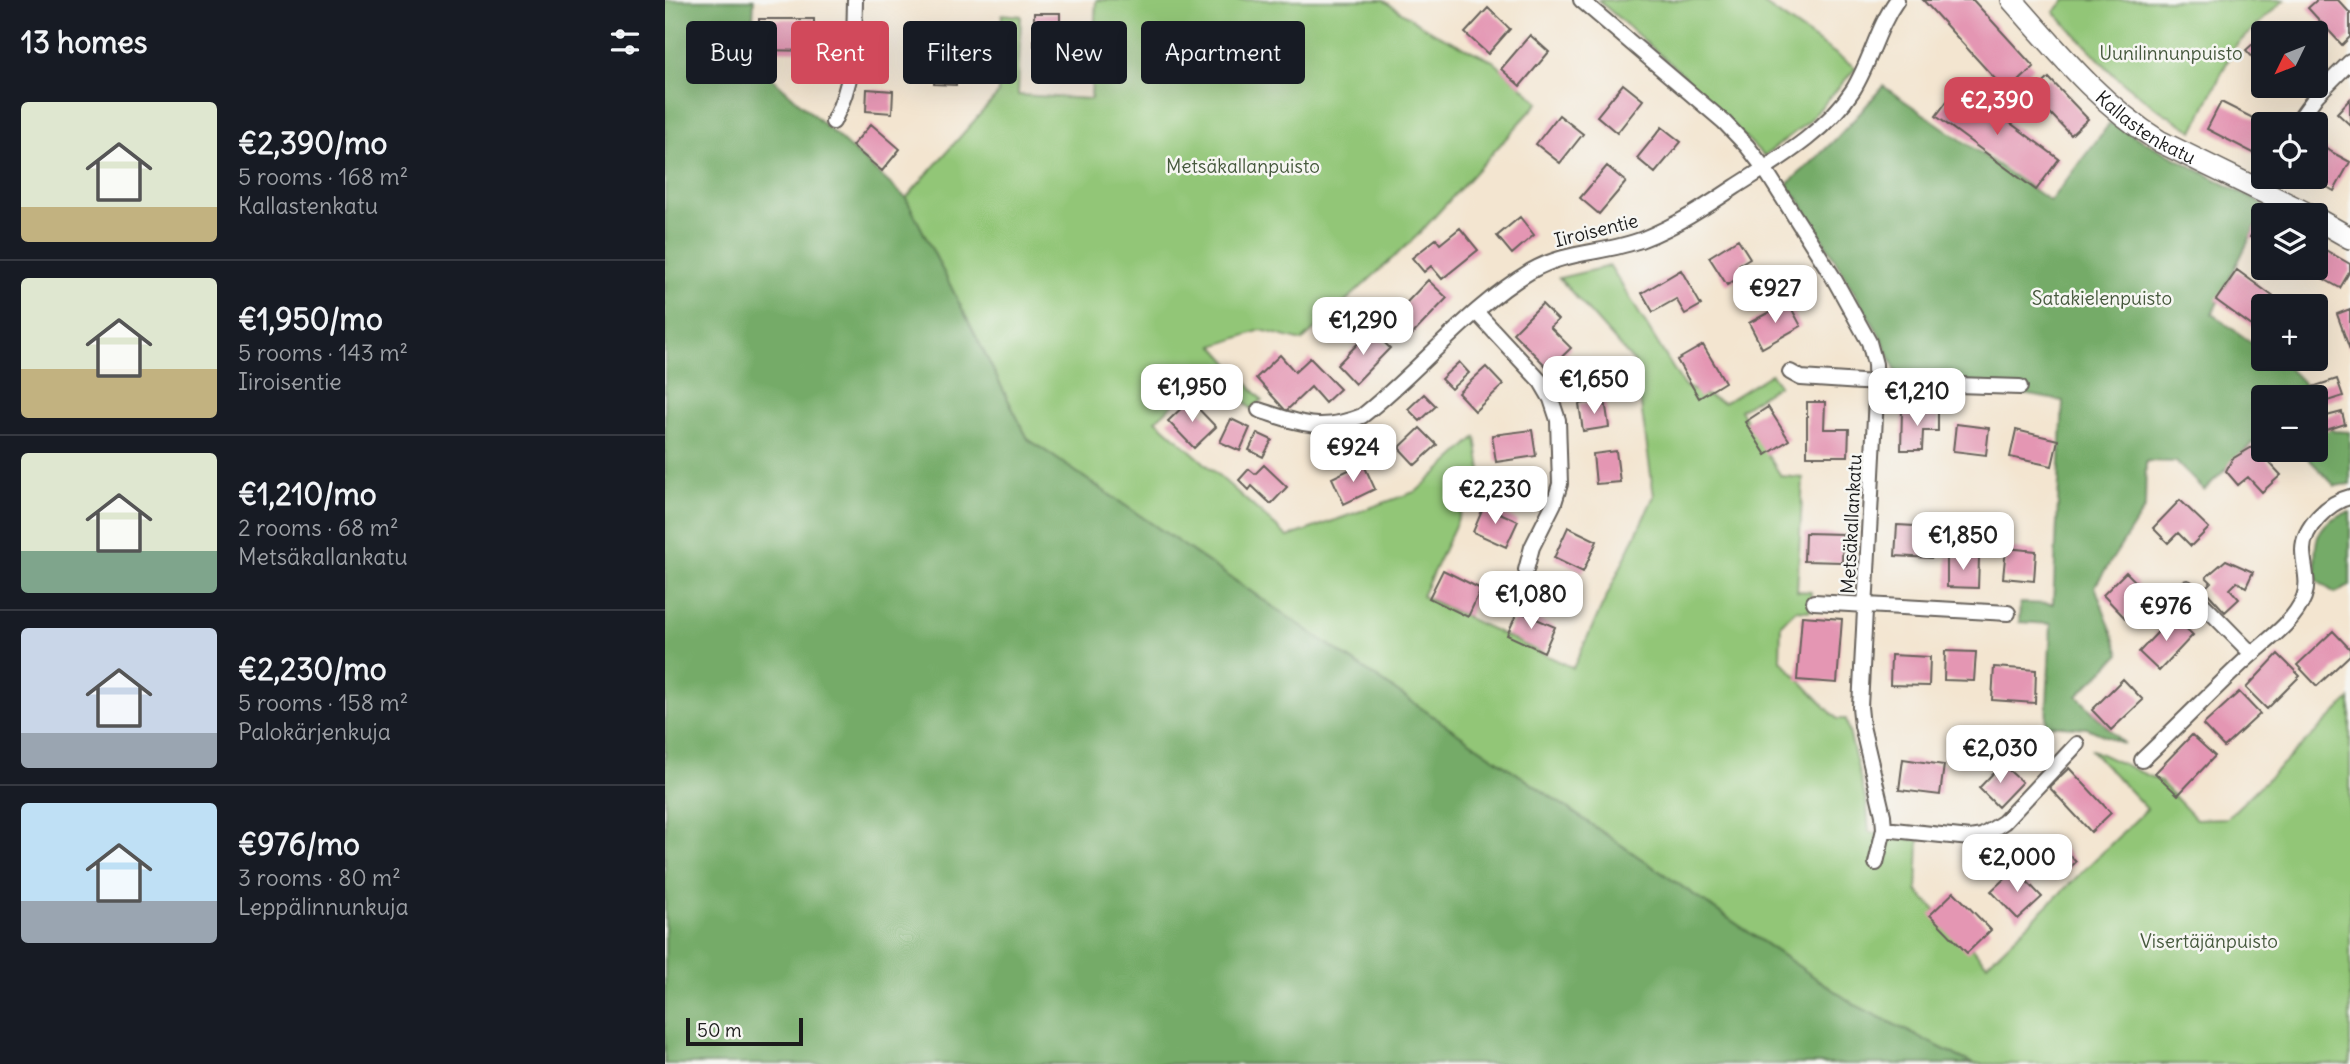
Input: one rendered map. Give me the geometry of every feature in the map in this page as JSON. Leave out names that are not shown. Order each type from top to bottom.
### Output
[{"type":"street","points":[[833,122],[844,101],[854,58],[855,0]]},
{"type":"street","name":"Metsäkallankatu","points":[[1581,0],[1724,122],[1747,146],[1764,168],[1869,342],[1875,364],[1876,382],[1860,707],[1883,815],[1884,829],[1876,863]]},
{"type":"street","name":"Iiroisentie","points":[[1259,410],[1305,425],[1342,424],[1362,416],[1512,283],[1553,260],[1641,240],[1694,214],[1792,150],[1838,110],[1864,69],[1884,19],[1897,0]]},
{"type":"street","name":"Kallastenkatu","points":[[2012,0],[2097,95],[2117,112],[2159,141],[2251,178]]},
{"type":"street","points":[[2305,112],[2317,95],[2350,62]]},
{"type":"street","name":"Kallastenkatu","points":[[2272,189],[2293,203]]},
{"type":"street","points":[[2328,225],[2350,238]]},
{"type":"street","points":[[1477,313],[1541,382],[1551,399],[1557,420],[1560,484],[1554,503],[1532,547],[1526,570]]},
{"type":"street","points":[[1790,372],[1801,378],[2020,387]]},
{"type":"street","points":[[2142,760],[2289,621],[2305,595],[2307,581],[2303,546],[2308,533],[2333,503],[2350,497]]},
{"type":"street","points":[[2187,588],[2252,654]]},
{"type":"street","points":[[1814,602],[2008,613]]},
{"type":"street","points":[[1884,829],[1969,838],[1982,836],[2004,822],[2077,744]]},
{"type":"green space","points":[[665,0],[754,0],[753,21],[686,21],[686,84],[777,82],[906,198],[1028,439],[1855,1005],[1973,1064],[665,1064]]},
{"type":"green space","name":"Metsäkallanpuisto","points":[[1096,0],[1383,0],[1432,32],[1493,61],[1539,102],[1417,236],[1302,341],[1261,330],[1214,346],[1262,400],[1251,409],[1214,367],[1156,420],[1288,537],[1417,491],[1476,437],[1481,470],[1422,596],[1573,668],[1654,496],[1635,363],[1559,278],[1610,266],[1684,386],[1724,403],[1771,374],[1779,385],[1740,410],[1781,476],[1803,478],[1797,591],[1811,592],[1810,611],[1796,610],[1781,624],[1780,659],[1837,719],[1846,719],[1867,806],[1869,832],[1919,840],[1917,891],[1987,964],[2147,809],[2090,749],[2160,781],[2196,819],[2227,818],[2350,699],[2350,1064],[1973,1064],[1855,1005],[1028,439],[906,198],[998,94],[998,84],[1017,84],[1017,21],[1002,21],[1002,14],[1021,16],[1018,95],[1091,99],[1092,84],[1127,84],[1127,21],[1095,21]]},
{"type":"green space","points":[[1598,0],[1758,0],[1856,68],[1808,122],[1764,156],[1680,72]]},
{"type":"green space","name":"Uunilinnunpuisto","points":[[2065,0],[2284,0],[2262,21],[2251,21],[2251,31],[2235,46],[2193,131],[2153,106],[2114,75],[2054,12]]},
{"type":"green space","name":"Satakielenpuisto","points":[[1883,86],[2050,201],[2110,123],[2260,203],[2251,203],[2251,236],[2212,314],[2251,342],[2251,371],[2291,371],[2305,385],[2251,385],[2251,445],[2204,490],[2176,462],[2146,461],[2145,508],[2095,586],[2120,654],[2077,696],[2124,744],[2087,728],[2046,725],[2051,624],[2019,622],[2020,603],[2053,604],[2063,401],[1896,372],[1882,339],[1800,201],[1786,185],[1813,162]]},
{"type":"green space","points":[[2328,423],[2333,431],[2350,432],[2350,484],[2335,486],[2312,462],[2328,462]]},
{"type":"green space","points":[[2350,512],[2350,586],[2335,593],[2317,581],[2316,547],[2322,529],[2328,522]]},
{"type":"building","points":[[1923,0],[1973,0],[2034,67],[2007,92]]},
{"type":"building","points":[[2317,0],[2338,0],[2350,13],[2350,37],[2342,45],[2328,30],[2328,21],[2320,21],[2308,8]]},
{"type":"building","points":[[1488,8],[1510,29],[1488,54],[1465,33]]},
{"type":"building","points":[[1034,13],[1060,13],[1060,21],[1034,21]]},
{"type":"building","points":[[814,19],[791,21],[791,51],[777,50],[777,21],[759,21]]},
{"type":"building","points":[[1530,35],[1549,52],[1520,86],[1501,69]]},
{"type":"building","points":[[2049,78],[2088,119],[2071,135],[2032,94]]},
{"type":"building","points":[[1623,84],[1643,100],[1617,133],[1597,116]]},
{"type":"building","points":[[1959,85],[2059,159],[2036,190],[1936,116]]},
{"type":"building","points":[[867,89],[893,91],[892,113],[866,111]]},
{"type":"building","points":[[2350,99],[2350,125],[2337,113]]},
{"type":"building","points":[[2221,102],[2251,117],[2251,152],[2207,129]]},
{"type":"building","points":[[1559,115],[1583,134],[1560,163],[1536,144]]},
{"type":"building","points":[[871,124],[900,149],[882,171],[852,146]]},
{"type":"building","points":[[1662,127],[1681,142],[1655,173],[1637,158]]},
{"type":"building","points":[[2328,150],[2350,162],[2334,191],[2328,188]]},
{"type":"building","points":[[1607,166],[1626,182],[1599,214],[1580,198]]},
{"type":"building","points":[[1520,217],[1534,235],[1512,254],[1497,236]]},
{"type":"building","points":[[1460,228],[1478,250],[1442,279],[1431,266],[1424,272],[1412,258],[1436,239],[1440,244]]},
{"type":"building","points":[[1738,239],[1750,258],[1740,264],[1746,273],[1727,285],[1709,257]]},
{"type":"building","points":[[2328,251],[2350,264],[2350,271],[2340,288],[2326,280],[2328,280]]},
{"type":"building","points":[[1681,270],[1701,305],[1685,314],[1676,299],[1653,312],[1642,293]]},
{"type":"building","points":[[2237,270],[2270,294],[2251,294],[2251,325],[2216,300]]},
{"type":"building","points":[[1428,280],[1447,298],[1408,339],[1389,321]]},
{"type":"building","points":[[1788,302],[1801,326],[1762,348],[1749,323]]},
{"type":"building","points":[[1542,304],[1558,320],[1550,327],[1571,348],[1549,369],[1513,333]]},
{"type":"building","points":[[2350,309],[2350,350],[2337,314]]},
{"type":"building","points":[[1371,330],[1390,348],[1355,384],[1337,365]]},
{"type":"building","points":[[1703,345],[1725,382],[1699,398],[1677,360]]},
{"type":"building","points":[[1280,355],[1295,372],[1310,358],[1340,389],[1325,403],[1311,387],[1286,411],[1256,378]]},
{"type":"building","points":[[1459,362],[1469,373],[1451,389],[1441,379]]},
{"type":"building","points":[[1486,367],[1503,385],[1475,411],[1458,393]]},
{"type":"building","points":[[2337,379],[2343,396],[2328,401],[2328,385],[2318,385]]},
{"type":"building","points":[[1424,394],[1436,406],[1420,421],[1408,409]]},
{"type":"building","points":[[1190,400],[1216,427],[1194,448],[1168,421]]},
{"type":"building","points":[[1605,400],[1609,427],[1583,431],[1579,404]]},
{"type":"building","points":[[1807,402],[1825,402],[1824,429],[1849,429],[1848,456],[1807,456]]},
{"type":"building","points":[[1768,407],[1789,440],[1766,455],[1745,422]]},
{"type":"building","points":[[1902,410],[1938,411],[1938,431],[1923,431],[1922,450],[1901,450]]},
{"type":"building","points":[[2342,412],[2345,424],[2328,429],[2328,416]]},
{"type":"building","points":[[1231,419],[1250,428],[1240,451],[1220,442]]},
{"type":"building","points":[[1956,424],[1989,428],[1986,455],[1953,451]]},
{"type":"building","points":[[1420,428],[1437,445],[1415,465],[1399,448]]},
{"type":"building","points":[[1532,430],[1536,456],[1496,462],[1492,435]]},
{"type":"building","points":[[2016,430],[2058,440],[2052,466],[2010,457]]},
{"type":"building","points":[[1359,431],[1365,447],[1346,455],[1340,438]]},
{"type":"building","points":[[1257,433],[1272,440],[1263,457],[1249,450]]},
{"type":"building","points":[[2251,448],[2251,462],[2269,462],[2281,475],[2262,492],[2248,477],[2238,485],[2226,471],[2232,459]]},
{"type":"building","points":[[1616,451],[1620,482],[1596,484],[1593,454]]},
{"type":"building","points":[[1363,463],[1375,489],[1344,504],[1332,478]]},
{"type":"building","points":[[1264,465],[1287,487],[1271,504],[1252,486],[1249,490],[1239,480],[1249,469],[1255,474]]},
{"type":"building","points":[[2180,500],[2209,528],[2191,546],[2178,533],[2168,543],[2153,528]]},
{"type":"building","points":[[1484,506],[1518,521],[1506,547],[1473,532]]},
{"type":"building","points":[[1897,525],[1933,527],[1932,558],[1895,556]]},
{"type":"building","points":[[1568,527],[1597,541],[1583,572],[1554,558]]},
{"type":"building","points":[[1805,533],[1843,534],[1842,562],[1804,561]]},
{"type":"building","points":[[2006,548],[2036,551],[2034,581],[2003,578]]},
{"type":"building","points":[[1947,557],[1979,558],[1978,588],[1947,587]]},
{"type":"building","points":[[2226,560],[2253,572],[2246,587],[2237,582],[2230,589],[2239,599],[2225,612],[2204,589],[2211,582],[2206,577]]},
{"type":"building","points":[[1443,570],[1481,589],[1468,617],[1429,598]]},
{"type":"building","points":[[2126,572],[2138,584],[2128,594],[2139,605],[2125,618],[2103,595]]},
{"type":"building","points":[[1518,611],[1555,627],[1544,652],[1507,635]]},
{"type":"building","points":[[1802,616],[1842,619],[1837,683],[1797,680]]},
{"type":"building","points":[[2173,616],[2193,635],[2159,671],[2139,652]]},
{"type":"building","points":[[2333,631],[2350,649],[2350,655],[2317,686],[2297,665]]},
{"type":"building","points":[[1945,651],[1976,652],[1974,681],[1944,680]]},
{"type":"building","points":[[2278,654],[2300,676],[2267,709],[2246,688]]},
{"type":"building","points":[[1891,655],[1930,657],[1929,686],[1890,685]]},
{"type":"building","points":[[1994,667],[2036,670],[2035,703],[1992,700]]},
{"type":"building","points":[[2123,679],[2143,700],[2111,730],[2092,710]]},
{"type":"building","points":[[2239,692],[2260,714],[2224,747],[2203,725]]},
{"type":"building","points":[[2192,735],[2215,756],[2178,795],[2155,773]]},
{"type":"building","points":[[1903,759],[1944,765],[1940,795],[1899,790]]},
{"type":"building","points":[[2002,764],[2022,782],[1998,807],[1979,788]]},
{"type":"building","points":[[2069,768],[2111,813],[2091,832],[2049,787]]},
{"type":"building","points":[[2052,836],[2076,862],[2056,880],[2033,854]]},
{"type":"building","points":[[2015,869],[2042,897],[2018,919],[1991,891]]},
{"type":"building","points":[[1954,892],[1991,930],[1967,953],[1930,915]]},
{"type":"park label","name":"Visertäjänpuisto","points":[[2209,941]]}]
